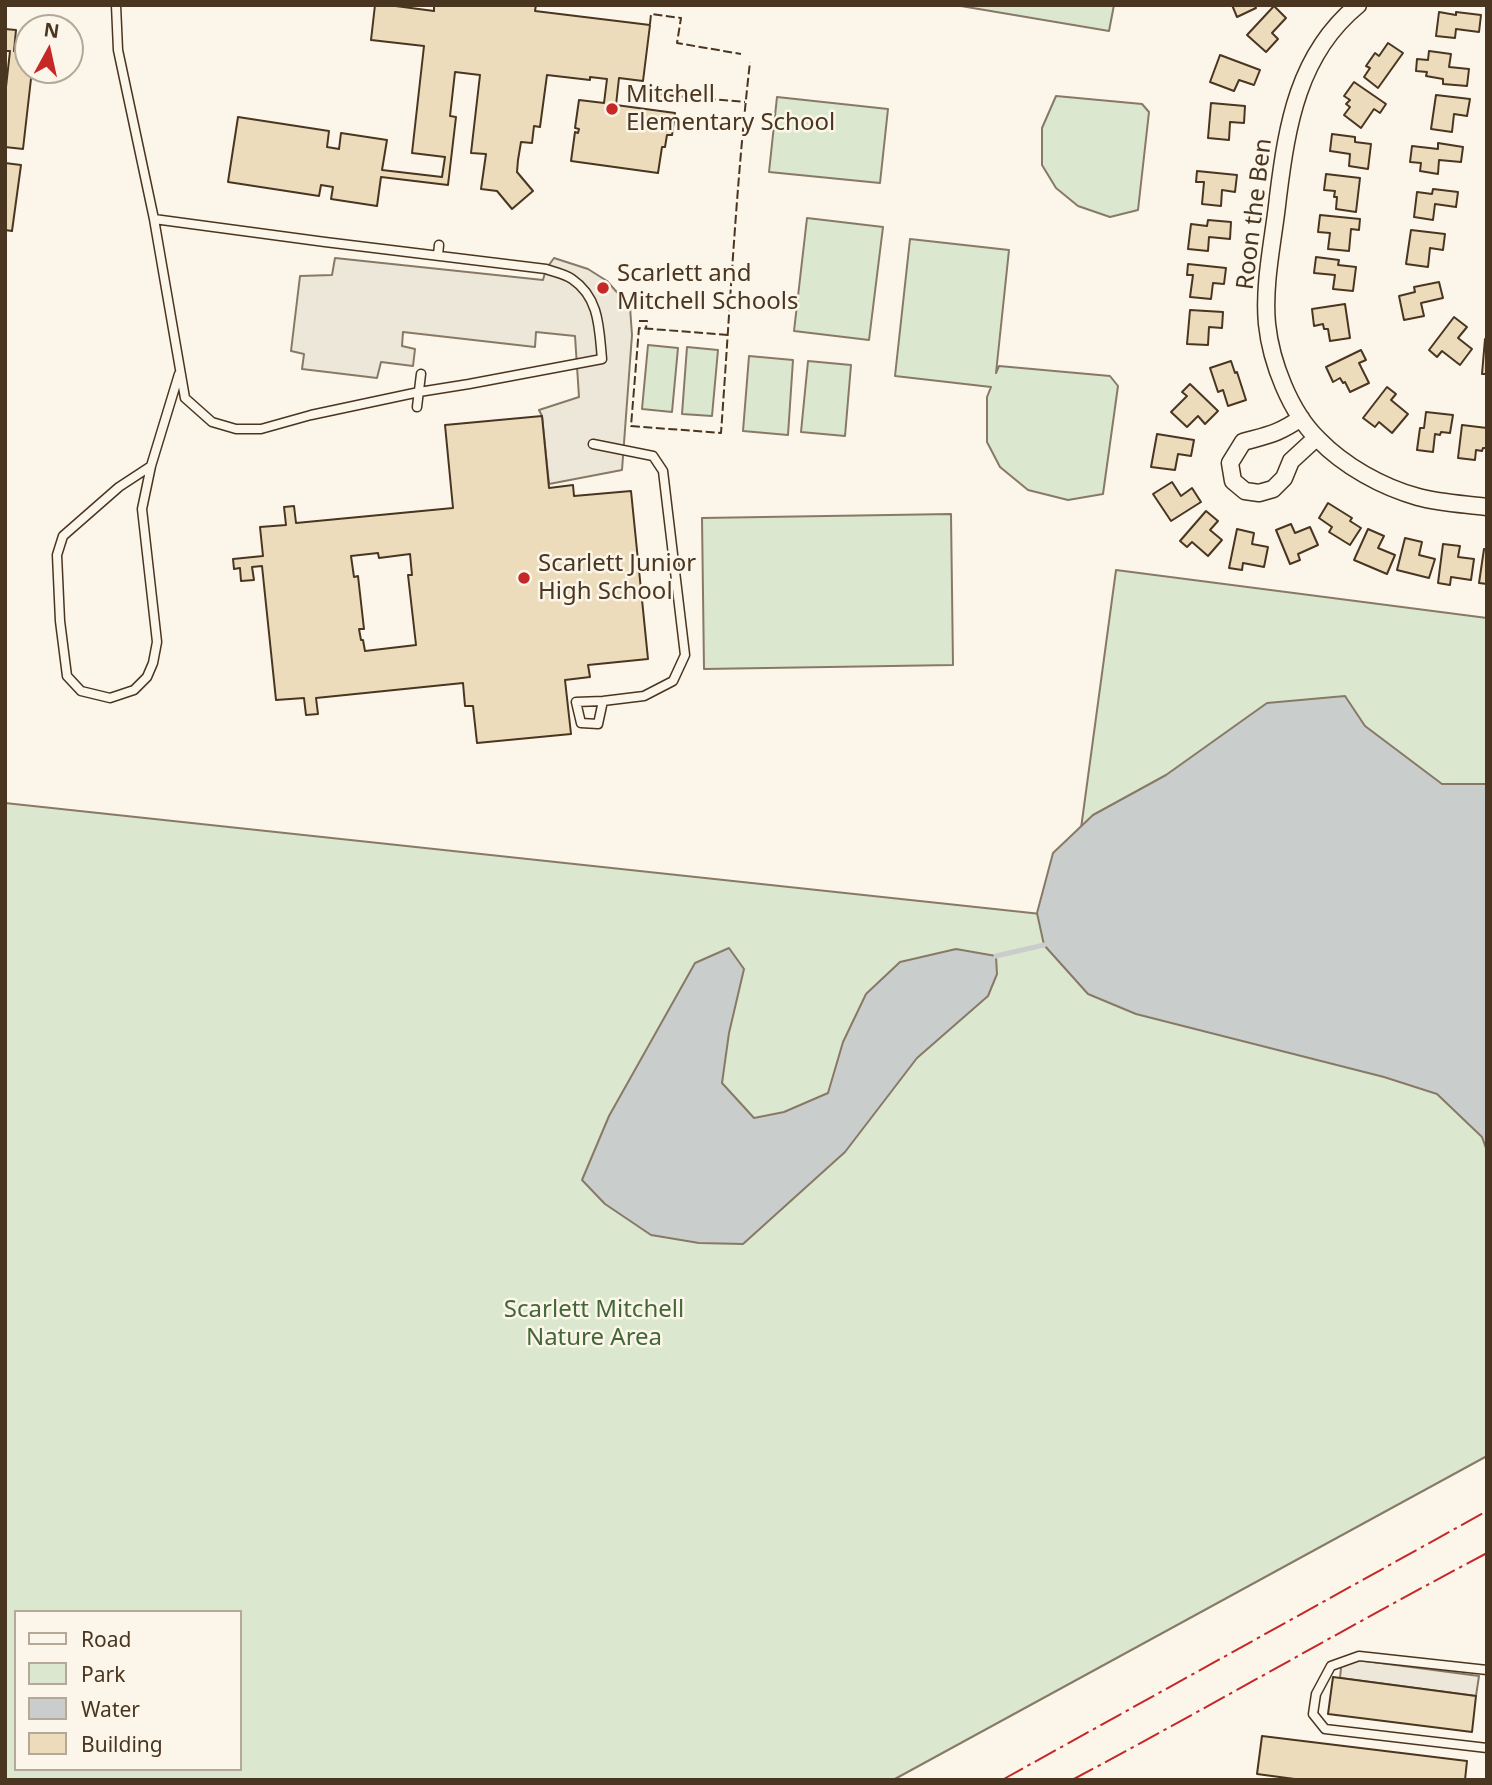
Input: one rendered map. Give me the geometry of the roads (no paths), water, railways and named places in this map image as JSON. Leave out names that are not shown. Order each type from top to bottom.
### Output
[{"type":"street","name":"Roon the Ben","points":[[1349,8],[1311,65],[1291,114],[1285,142],[1268,288],[1267,324],[1274,361],[1301,418],[1316,438],[1350,466],[1388,487],[1419,497],[1487,507]]},
{"type":"street","points":[[1301,418],[1268,437],[1243,442],[1230,463],[1233,481],[1245,491],[1259,493],[1273,489],[1284,478],[1291,461],[1316,438]]},
{"type":"lane","points":[[116,5],[118,50],[155,219],[185,398],[212,422],[236,429],[261,429],[419,392],[602,359],[597,314],[588,295],[571,279],[546,269],[155,219]]},
{"type":"lane","points":[[438,255],[439,245]]},
{"type":"lane","points":[[151,466],[119,487],[63,536],[57,555],[60,621],[67,676],[81,691],[110,698],[134,690],[147,677],[155,652],[157,642],[142,509],[151,466],[181,369]]},
{"type":"lane","points":[[417,407],[421,374]]},
{"type":"lane","points":[[593,444],[653,456],[663,471],[685,656],[673,681],[644,696],[603,701]]},
{"type":"lane","points":[[1487,1670],[1359,1656],[1331,1666],[1317,1694],[1313,1714],[1325,1729],[1487,1748]]},
{"type":"water","points":[[1345,696],[1365,726],[1442,784],[1487,784],[1487,1151],[1482,1137],[1437,1094],[1384,1077],[1136,1014],[1088,994],[1044,945],[1037,913],[1053,853],[1093,815],[1166,775],[1267,703]]},
{"type":"water","points":[[729,948],[744,969],[729,1033],[722,1083],[754,1118],[784,1112],[828,1093],[843,1042],[866,994],[900,962],[956,949],[996,956],[997,974],[988,996],[917,1058],[845,1152],[743,1244],[699,1243],[651,1235],[605,1204],[582,1180],[609,1116],[695,963]]},
{"type":"waterway","points":[[996,956],[1044,945]]},
{"type":"place","name":"Mitchell Elementary School","points":[[612,109]]},
{"type":"place","name":"Scarlett and Mitchell Schools","points":[[603,288]]},
{"type":"place","name":"Scarlett Junior High School","points":[[524,578]]},
{"type":"park label","name":"Scarlett Mitchell Nature Area","points":[[594,1324]]}]
